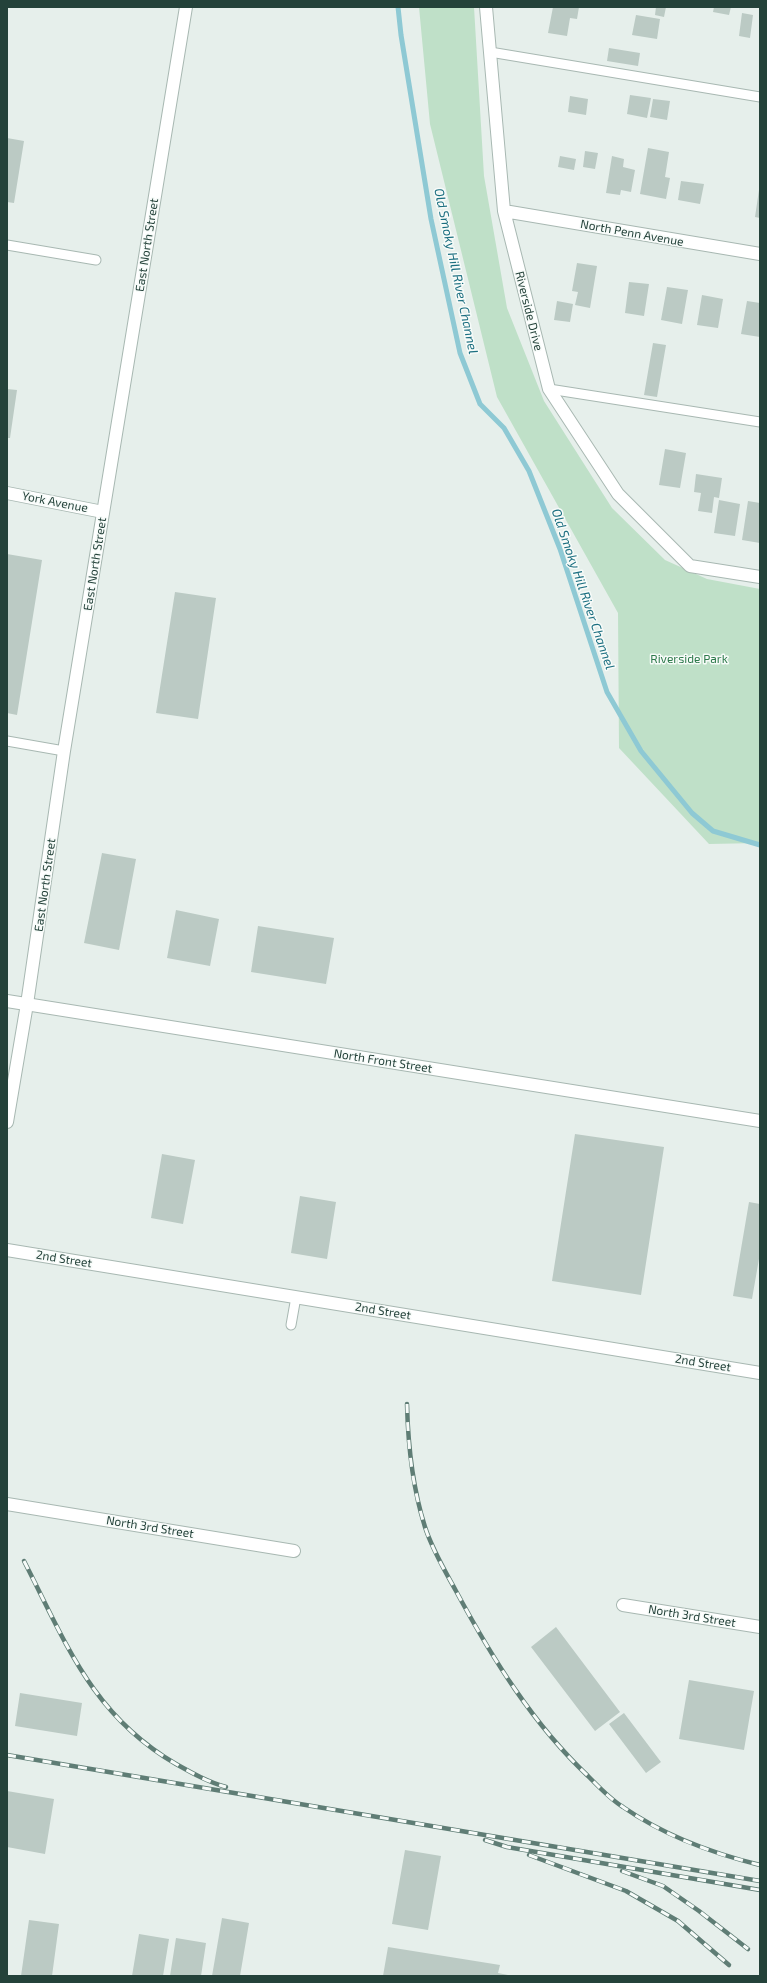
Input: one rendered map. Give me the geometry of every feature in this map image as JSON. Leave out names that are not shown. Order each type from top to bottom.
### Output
[{"type":"street","name":"East North Street","points":[[7,1122],[27,1004],[64,751],[186,7]]},
{"type":"street","name":"Riverside Drive","points":[[486,7],[504,211],[549,389],[618,494],[690,566],[760,577]]},
{"type":"street","name":"North Penn Avenue","points":[[504,211],[760,254]]},
{"type":"street","name":"York Avenue","points":[[7,493],[103,512]]},
{"type":"street","name":"North Front Street","points":[[7,1000],[760,1121]]},
{"type":"street","name":"2nd Street","points":[[7,1250],[760,1373]]},
{"type":"street","name":"North 3rd Street","points":[[7,1504],[294,1551]]},
{"type":"street","name":"North 3rd Street","points":[[623,1605],[760,1627]]},
{"type":"lane","points":[[490,52],[760,97]]},
{"type":"lane","points":[[7,245],[96,260]]},
{"type":"lane","points":[[549,389],[760,422]]},
{"type":"lane","points":[[7,741],[64,751]]},
{"type":"lane","points":[[291,1325],[296,1297]]},
{"type":"green space","name":"Riverside Park","points":[[419,7],[474,7],[484,176],[507,308],[544,401],[612,508],[665,560],[707,579],[760,589],[760,843],[709,844],[619,748],[618,613],[497,397],[430,124]]},
{"type":"building","points":[[553,7],[579,7],[577,19],[570,18],[567,36],[548,33]]},
{"type":"building","points":[[656,7],[666,7],[664,17],[655,15]]},
{"type":"building","points":[[714,7],[731,7],[729,15],[713,12]]},
{"type":"building","points":[[742,13],[753,15],[750,38],[739,36]]},
{"type":"building","points":[[636,15],[660,19],[657,39],[632,35]]},
{"type":"building","points":[[609,48],[640,53],[638,66],[607,61]]},
{"type":"building","points":[[630,95],[651,98],[647,118],[627,114]]},
{"type":"building","points":[[570,96],[588,99],[586,115],[568,112]]},
{"type":"building","points":[[653,99],[670,101],[667,120],[650,117]]},
{"type":"building","points":[[7,138],[24,141],[14,203],[7,202]]},
{"type":"building","points":[[648,148],[669,152],[665,177],[670,178],[666,199],[640,194]]},
{"type":"building","points":[[585,151],[598,153],[595,169],[583,167]]},
{"type":"building","points":[[560,156],[576,159],[574,170],[558,167]]},
{"type":"building","points":[[612,156],[624,159],[623,167],[635,170],[631,192],[621,190],[620,195],[606,193]]},
{"type":"building","points":[[681,181],[704,184],[700,204],[678,200]]},
{"type":"building","points":[[760,190],[760,218],[755,217]]},
{"type":"building","points":[[577,263],[597,266],[590,308],[575,305],[578,292],[572,291]]},
{"type":"building","points":[[629,282],[649,284],[644,316],[625,313]]},
{"type":"building","points":[[667,287],[688,290],[682,324],[661,320]]},
{"type":"building","points":[[702,295],[723,299],[718,328],[697,325]]},
{"type":"building","points":[[557,301],[573,304],[570,322],[554,320]]},
{"type":"building","points":[[747,301],[760,303],[760,337],[741,334]]},
{"type":"building","points":[[653,343],[666,345],[657,397],[644,395]]},
{"type":"building","points":[[7,389],[17,390],[10,438],[7,438]]},
{"type":"building","points":[[665,449],[686,453],[680,488],[659,485]]},
{"type":"building","points":[[696,474],[722,478],[719,498],[714,497],[712,513],[698,511],[701,493],[694,492]]},
{"type":"building","points":[[719,500],[740,504],[735,536],[714,533]]},
{"type":"building","points":[[748,501],[760,503],[760,543],[742,540]]},
{"type":"building","points":[[7,554],[42,560],[17,715],[7,713]]},
{"type":"building","points":[[175,592],[216,598],[198,719],[156,713]]},
{"type":"building","points":[[102,853],[136,859],[119,950],[84,943]]},
{"type":"building","points":[[176,910],[219,919],[210,966],[167,958]]},
{"type":"building","points":[[258,926],[334,938],[326,984],[251,972]]},
{"type":"building","points":[[575,1134],[664,1147],[641,1295],[552,1281]]},
{"type":"building","points":[[162,1154],[195,1160],[183,1224],[151,1218]]},
{"type":"building","points":[[300,1196],[336,1202],[327,1259],[291,1253]]},
{"type":"building","points":[[749,1202],[760,1204],[760,1253],[752,1299],[733,1296]]},
{"type":"building","points":[[556,1627],[620,1712],[595,1731],[531,1647]]},
{"type":"building","points":[[689,1680],[754,1691],[744,1750],[679,1739]]},
{"type":"building","points":[[20,1693],[82,1703],[77,1736],[15,1726]]},
{"type":"building","points":[[624,1713],[661,1762],[646,1773],[609,1724]]},
{"type":"building","points":[[7,1791],[54,1799],[45,1854],[7,1847]]},
{"type":"building","points":[[405,1850],[441,1856],[428,1930],[392,1924]]},
{"type":"building","points":[[222,1918],[249,1923],[240,1976],[212,1976]]},
{"type":"building","points":[[29,1920],[59,1924],[52,1976],[21,1976]]},
{"type":"building","points":[[139,1934],[169,1939],[163,1976],[132,1976]]},
{"type":"building","points":[[176,1938],[206,1943],[201,1976],[170,1976]]},
{"type":"building","points":[[388,1947],[500,1965],[498,1973],[513,1976],[383,1976]]},
{"type":"waterway","name":"Old Smoky Hill River Channel","points":[[398,7],[401,35],[431,219],[460,353],[480,404],[504,428],[529,471],[560,549],[607,692],[641,751],[692,813],[713,831],[760,845]]},
{"type":"railway","points":[[407,1404],[408,1435],[414,1481],[425,1527],[435,1552],[484,1641],[515,1689],[549,1735],[605,1793],[618,1804],[655,1827],[706,1849],[760,1865]]},
{"type":"railway","points":[[24,1561],[68,1648],[84,1675],[102,1700],[123,1723],[147,1745],[194,1774],[226,1787]]},
{"type":"railway","points":[[7,1755],[760,1881]]},
{"type":"railway","points":[[485,1840],[507,1847],[760,1890]]},
{"type":"railway","points":[[529,1855],[626,1891],[678,1921],[729,1965]]},
{"type":"railway","points":[[622,1871],[663,1886],[699,1911],[748,1949]]}]
